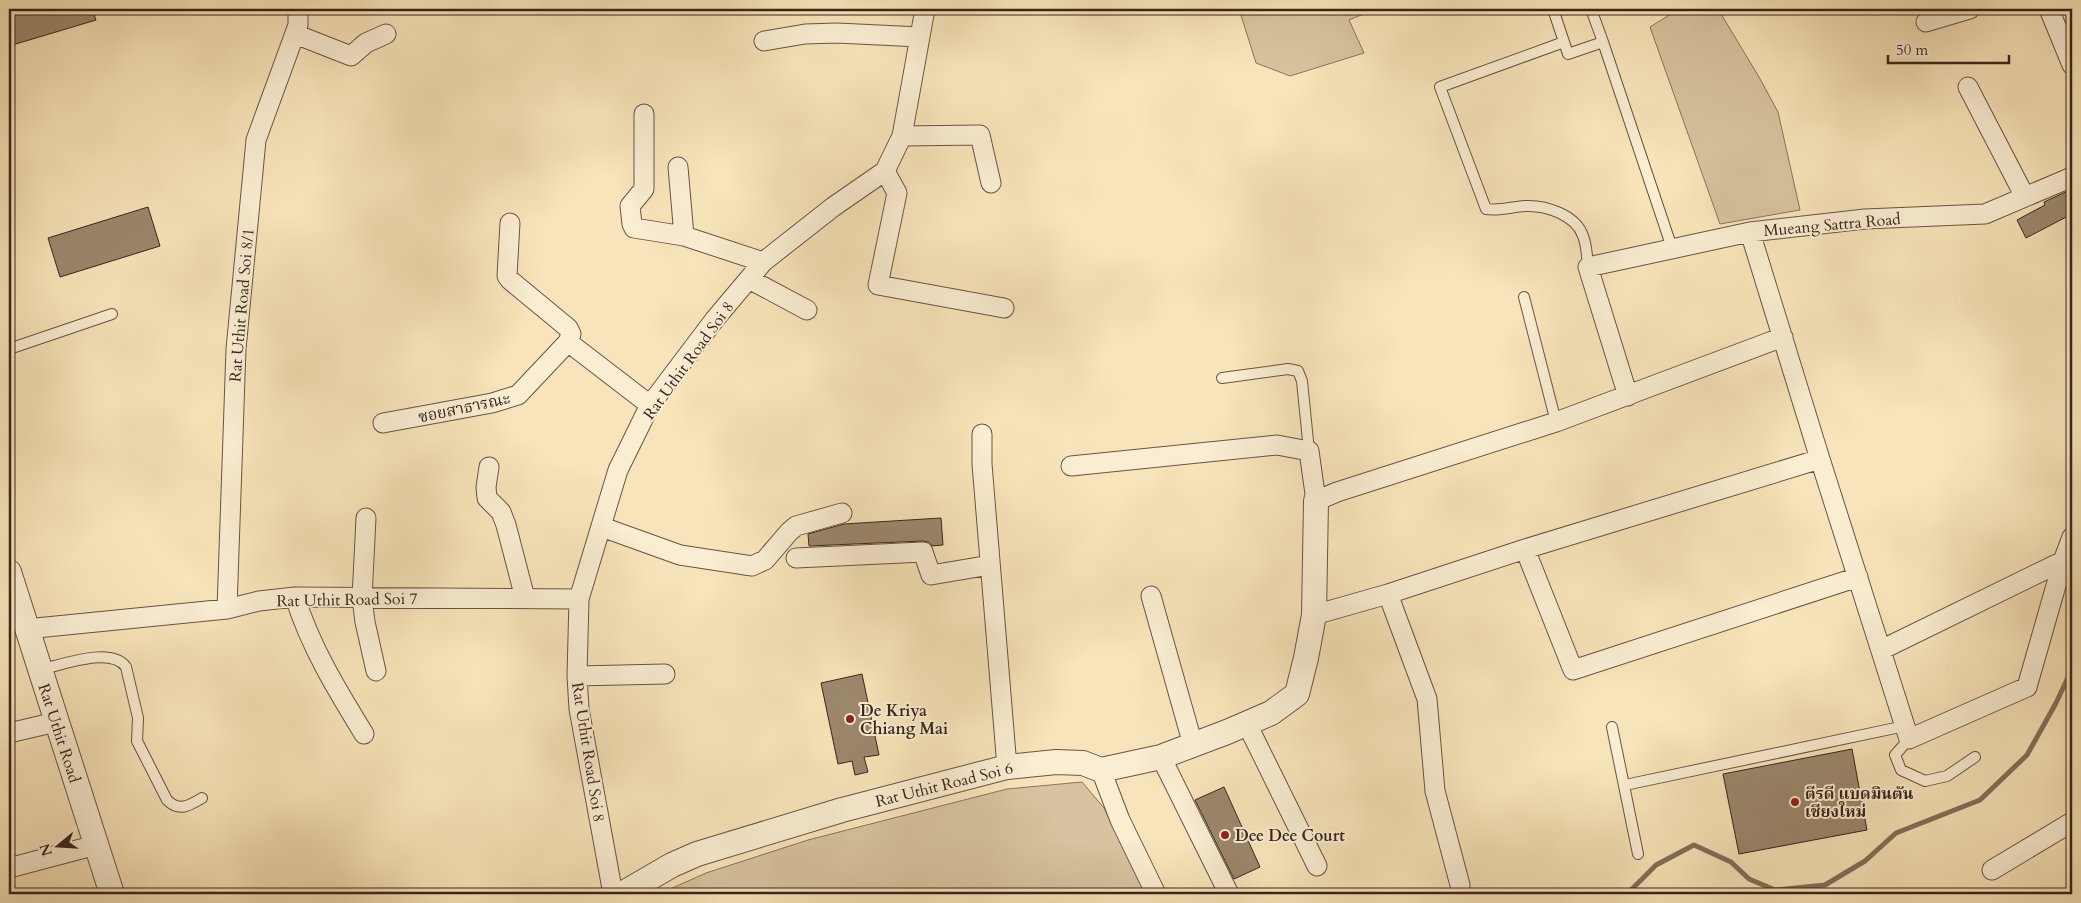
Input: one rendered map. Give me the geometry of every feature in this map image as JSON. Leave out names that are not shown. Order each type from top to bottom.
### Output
[{"type":"street","name":"Rat Uthit Road Soi 8/1","points":[[227,609],[236,349],[256,140],[298,25],[298,9]]},
{"type":"street","name":"Rat Uthit Road Soi 8","points":[[612,894],[579,709],[577,676],[579,598],[618,470],[650,405],[714,319],[763,262],[833,207],[885,171],[902,136],[926,9]]},
{"type":"street","points":[[1926,22],[1970,9]]},
{"type":"street","points":[[2049,9],[2066,33],[2072,65]]},
{"type":"street","points":[[764,41],[806,34],[837,33],[920,36]]},
{"type":"street","points":[[295,34],[351,56],[366,43],[386,34]]},
{"type":"street","points":[[1968,87],[2025,197]]},
{"type":"street","points":[[644,114],[644,190],[631,203],[632,224],[638,230],[684,236],[763,262]]},
{"type":"street","points":[[902,136],[980,135],[991,183]]},
{"type":"street","points":[[678,167],[684,236]]},
{"type":"street","points":[[885,171],[897,193],[878,285],[1004,308]]},
{"type":"street","name":"Mueang Sattra Road","points":[[1588,267],[1750,232],[1865,219],[1985,214],[2072,177]]},
{"type":"street","points":[[510,223],[507,276],[510,280],[568,328],[571,334],[568,342],[650,405]]},
{"type":"street","points":[[1750,232],[1907,733],[2027,687],[2072,537]]},
{"type":"street","points":[[1588,267],[1628,396]]},
{"type":"street","points":[[749,279],[807,310]]},
{"type":"street","points":[[1316,501],[1336,492],[1556,422],[1783,337]]},
{"type":"street","name":"ซอยสาธารณะ","points":[[383,423],[492,403],[518,395],[568,342]]},
{"type":"street","points":[[982,434],[982,464],[1007,767]]},
{"type":"street","points":[[1071,466],[1277,445],[1309,451],[1316,501],[1314,615],[1297,694],[1271,713],[1248,724],[1161,756],[1101,770],[1120,820],[1156,894]]},
{"type":"street","points":[[1314,615],[1388,594],[1525,549],[1820,459]]},
{"type":"street","points":[[489,467],[486,487],[487,498],[501,512],[506,525],[525,598]]},
{"type":"street","points":[[602,527],[680,554],[752,566],[765,560],[796,526],[842,513]]},
{"type":"street","points":[[366,518],[362,598],[365,622],[376,671]]},
{"type":"street","points":[[1525,549],[1573,670],[1858,577]]},
{"type":"street","points":[[796,558],[924,552],[931,575],[990,565]]},
{"type":"street","points":[[1881,650],[2063,562]]},
{"type":"street","name":"Rat Uthit Road","points":[[11,588],[40,670],[112,894]]},
{"type":"street","points":[[1388,594],[1427,699],[1435,792],[1460,885]]},
{"type":"street","points":[[1151,596],[1193,745]]},
{"type":"street","points":[[295,597],[304,626],[317,652],[340,696],[364,734]]},
{"type":"street","name":"Rat Uthit Road Soi 7","points":[[26,629],[227,609],[259,601],[295,597],[579,598]]},
{"type":"street","points":[[577,676],[665,674]]},
{"type":"street","points":[[9,733],[56,722]]},
{"type":"street","points":[[1248,724],[1317,866]]},
{"type":"street","points":[[1161,756],[1229,894]]},
{"type":"street","name":"Rat Uthit Road Soi 6","points":[[622,894],[672,865],[726,844],[898,794],[1007,767],[1056,762],[1083,763],[1101,770]]},
{"type":"street","points":[[1992,870],[2072,822]]},
{"type":"street","points":[[9,868],[96,846]]},
{"type":"lane","points":[[1553,9],[1568,54],[1603,42]]},
{"type":"lane","points":[[1591,9],[1672,248]]},
{"type":"lane","points":[[1564,42],[1440,87],[1486,209],[1498,210],[1526,206],[1552,209],[1576,224],[1583,236],[1588,267]]},
{"type":"lane","points":[[1524,297],[1556,422]]},
{"type":"lane","points":[[9,349],[112,314]]},
{"type":"lane","points":[[1222,378],[1288,369],[1298,371],[1302,381],[1309,451]]},
{"type":"lane","points":[[40,670],[101,656],[122,662],[126,668],[138,718],[137,742],[167,800],[174,806],[183,808],[202,798]]},
{"type":"lane","points":[[1612,727],[1638,854]]},
{"type":"lane","points":[[1907,733],[1895,755],[1901,770],[1925,781],[1947,776],[1975,757]]},
{"type":"lane","points":[[1625,785],[1907,733]]},
{"type":"shaded area","points":[[1239,9],[1376,9],[1349,20],[1364,53],[1290,76],[1256,63]]},
{"type":"shaded area","points":[[1679,9],[1718,9],[1759,77],[1778,112],[1800,210],[1720,224],[1650,27]]},
{"type":"shaded area","points":[[1082,782],[1104,808],[1147,894],[659,894],[706,873],[808,840],[1007,789]]},
{"type":"building","points":[[9,9],[92,9],[96,20],[9,46]]},
{"type":"building","points":[[2072,189],[2072,214],[2026,238],[2017,220],[2045,205],[2044,202]]},
{"type":"building","points":[[148,207],[160,246],[60,277],[48,238]]},
{"type":"building","points":[[941,518],[943,545],[932,546],[929,542],[922,541],[809,546],[808,534],[844,524]]},
{"type":"building","name":"De Kriya Chiang Mai","points":[[862,674],[879,755],[864,757],[868,772],[855,775],[852,761],[838,764],[821,683]]},
{"type":"building","name":"ตีรดี แบดมินตัน เชียงใหม่","points":[[1852,749],[1867,830],[1739,854],[1723,774]]},
{"type":"building","name":"Dee Dee Court","points":[[1224,787],[1260,867],[1234,879],[1195,800]]},
{"type":"waterway","points":[[1627,894],[1656,865],[1694,845],[1731,862],[1749,879],[1775,890],[1825,885],[1865,861],[1896,833],[1980,800],[2027,755],[2056,703],[2072,669]]},
{"type":"place","name":"De Kriya Chiang Mai","points":[[850,719]]},
{"type":"place","name":"ตีรดี แบดมินตัน เชียงใหม่","points":[[1795,802]]},
{"type":"place","name":"Dee Dee Court","points":[[1225,835]]}]
